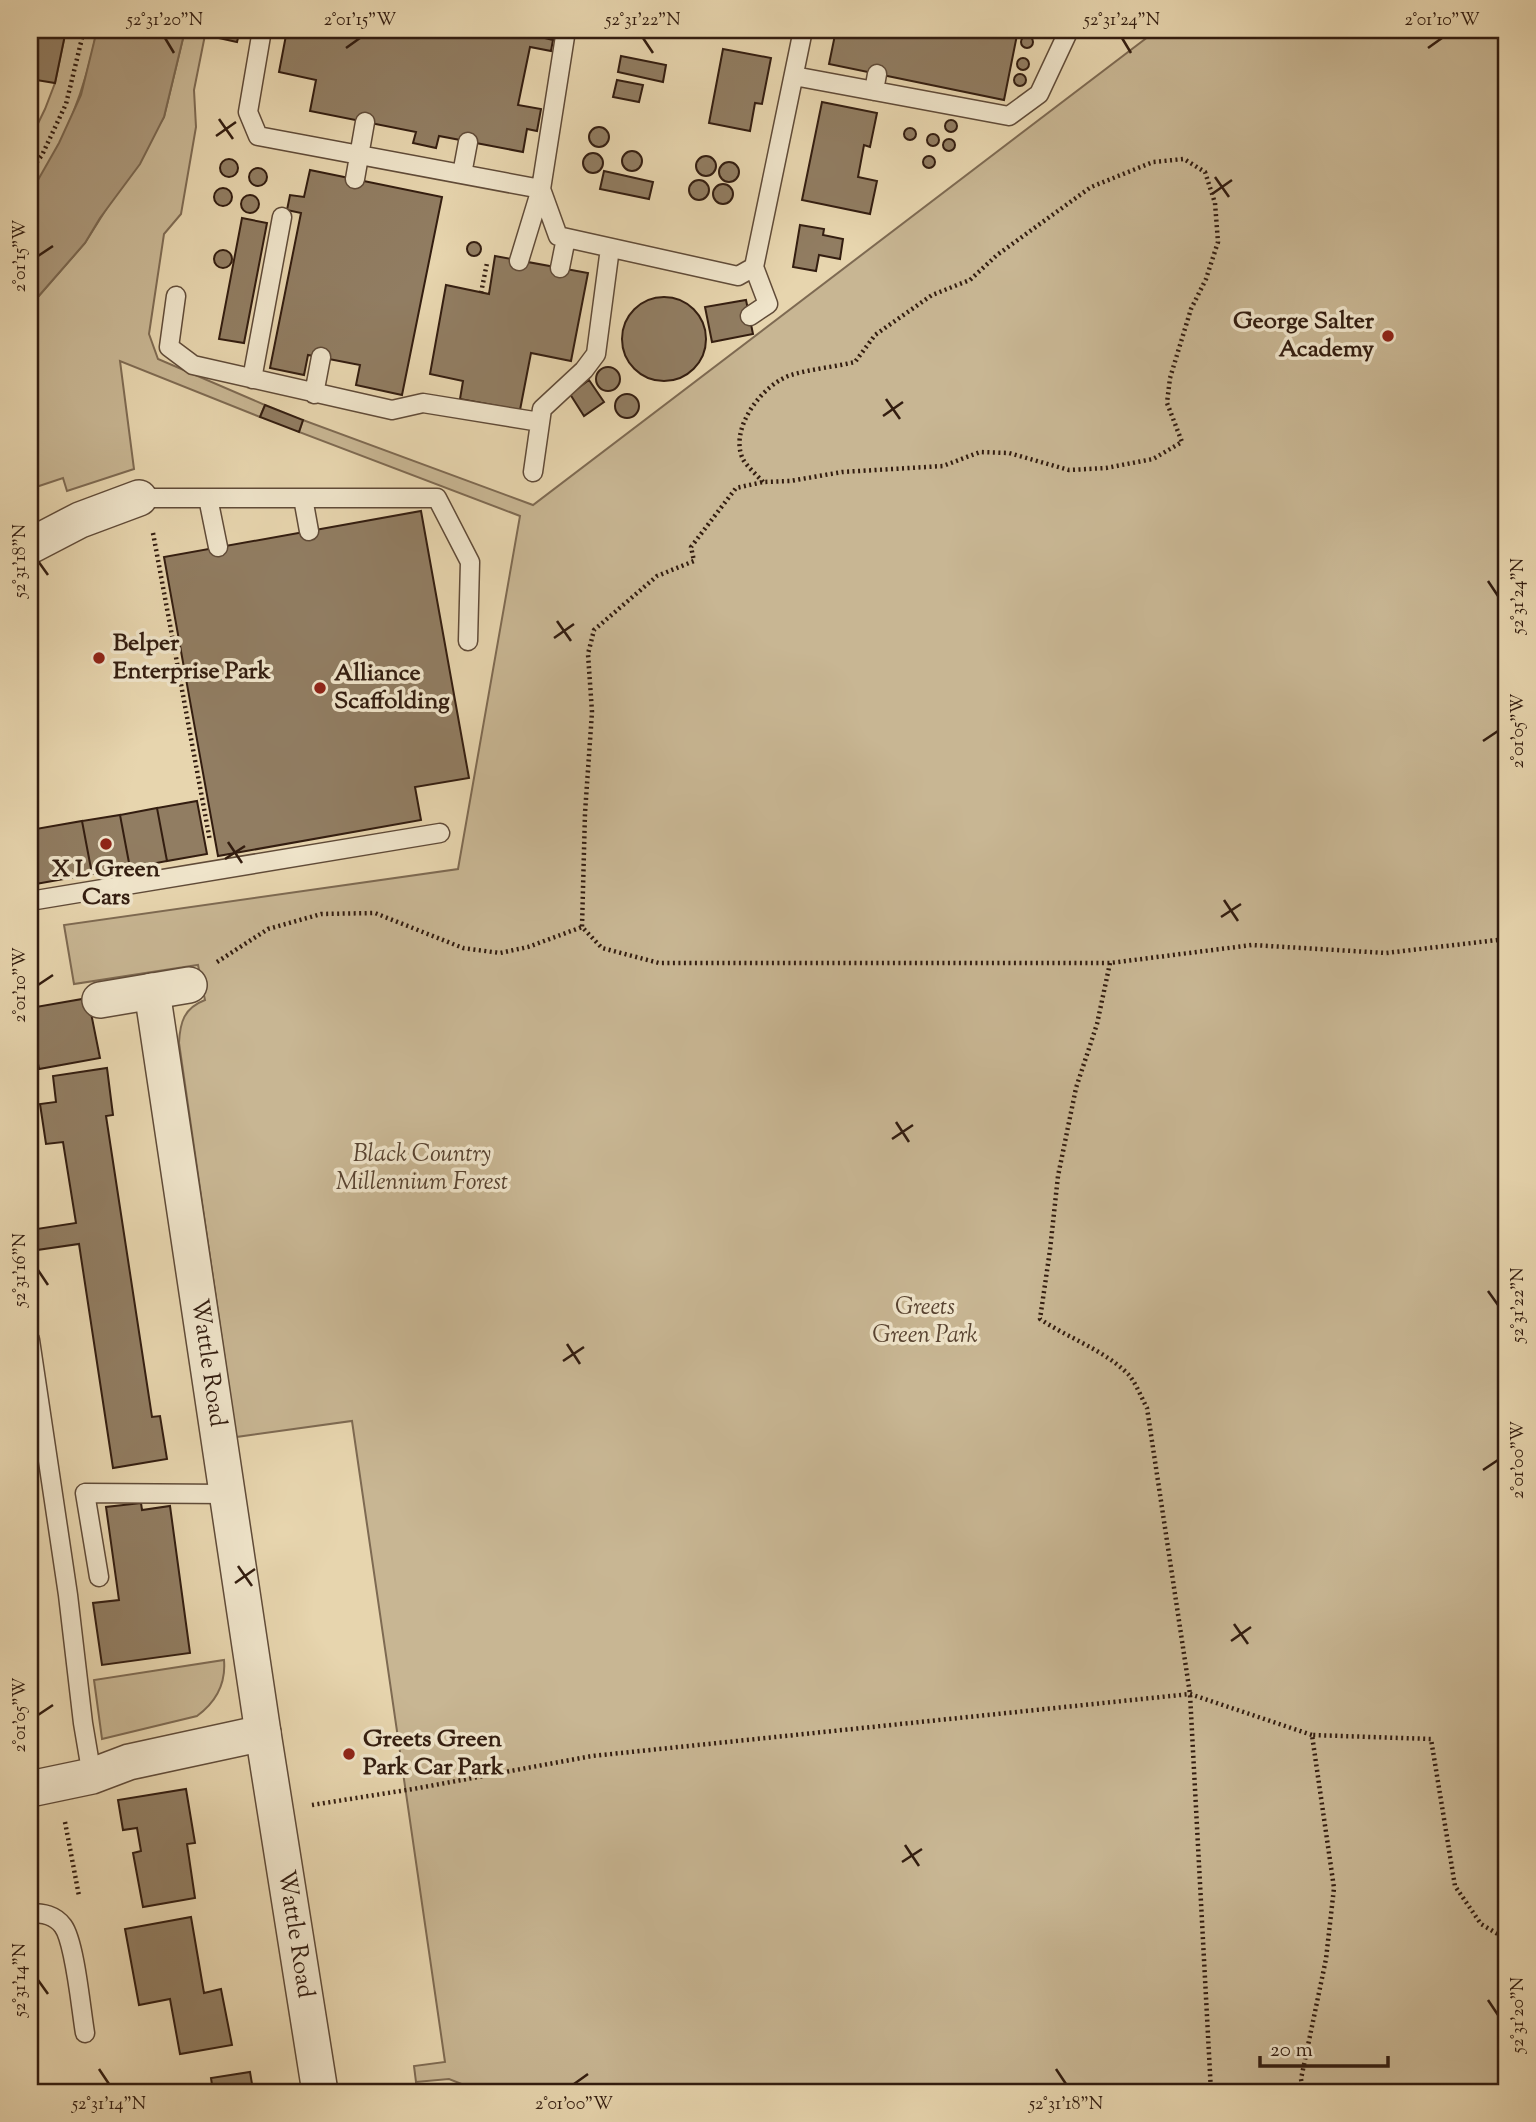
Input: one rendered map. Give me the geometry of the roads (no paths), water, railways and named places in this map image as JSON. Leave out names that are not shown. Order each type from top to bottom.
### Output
[{"type":"street","points":[[30,546],[80,520],[143,498]]},
{"type":"street","points":[[100,1000],[189,985]]},
{"type":"street","name":"Wattle Road","points":[[152,991],[263,1734],[320,2092]]},
{"type":"street","points":[[30,1790],[92,1776],[129,1762],[263,1734]]},
{"type":"lane","points":[[262,30],[248,112],[258,136],[541,189]]},
{"type":"lane","points":[[519,261],[541,189],[566,30]]},
{"type":"lane","points":[[750,316],[768,304],[754,267],[803,30]]},
{"type":"lane","points":[[794,76],[876,83],[924,92],[1009,116],[1039,94],[1069,30]]},
{"type":"lane","points":[[355,179],[365,122]]},
{"type":"lane","points":[[461,174],[468,142]]},
{"type":"lane","points":[[541,189],[558,236],[738,276],[754,267]]},
{"type":"lane","points":[[252,379],[282,217]]},
{"type":"lane","points":[[559,268],[566,238]]},
{"type":"lane","points":[[533,472],[542,409],[584,370],[596,355],[610,248]]},
{"type":"lane","points":[[176,296],[169,347],[193,365],[391,410],[423,403],[488,409],[540,422]]},
{"type":"lane","points":[[314,394],[321,357]]},
{"type":"lane","points":[[143,498],[303,498],[391,507],[437,498],[470,562],[468,641]]},
{"type":"lane","points":[[208,498],[218,547]]},
{"type":"lane","points":[[303,498],[310,531]]},
{"type":"lane","points":[[30,901],[216,870],[276,853],[364,838],[440,833]]},
{"type":"lane","points":[[30,1339],[92,1776]]},
{"type":"lane","points":[[99,1577],[85,1493],[228,1493]]},
{"type":"lane","points":[[30,1913],[53,1916],[65,1927],[85,2033]]},
{"type":"place","name":"George Salter Academy","points":[[1388,336]]},
{"type":"place","name":"Belper Enterprise Park","points":[[99,658]]},
{"type":"place","name":"Alliance Scaffolding","points":[[320,688]]},
{"type":"place","name":"X L Green Cars","points":[[106,844]]},
{"type":"place","name":"Greets Green Park Car Park","points":[[349,1754]]},
{"type":"park label","name":"Black Country Millennium Forest","points":[[422,1169]]},
{"type":"park label","name":"Greets Green Park","points":[[925,1322]]}]
